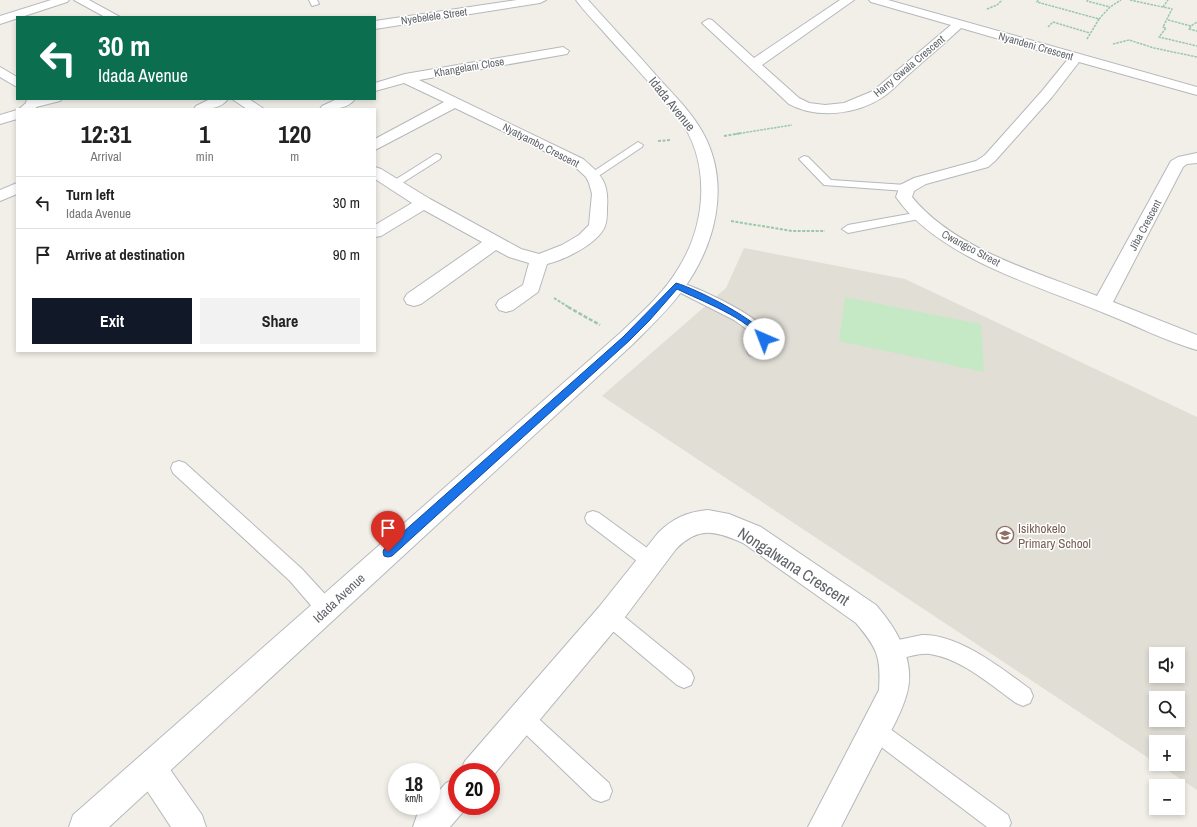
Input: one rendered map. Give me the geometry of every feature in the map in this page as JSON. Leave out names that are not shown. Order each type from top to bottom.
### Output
[{"type":"street","points":[[0,20],[63,0]]},
{"type":"street","points":[[80,0],[112,16]]},
{"type":"street","name":"Nyebelele Street","points":[[376,25],[503,3],[540,0]]},
{"type":"street","name":"Idada Avenue","points":[[85,827],[626,339],[676,285],[691,262],[701,239],[708,216],[710,195],[709,176],[704,151],[699,139],[685,117],[582,0]]},
{"type":"street","points":[[754,64],[848,0]]},
{"type":"street","name":"Nyandeni Crescent","points":[[875,0],[1197,91]]},
{"type":"street","name":"Harry Gwala Crescent","points":[[708,24],[794,101],[811,108],[831,109],[862,102],[878,94],[959,24]]},
{"type":"street","name":"Khangelani Close","points":[[376,87],[405,78],[563,51]]},
{"type":"street","points":[[906,188],[920,181],[982,164],[990,158],[1047,94],[1076,57]]},
{"type":"street","name":"Nyatyambo Crescent","points":[[405,78],[567,156],[578,162],[593,175],[600,194],[597,226],[585,239],[568,249],[548,258],[539,260]]},
{"type":"street","points":[[203,108],[219,100]]},
{"type":"street","points":[[241,100],[256,108]]},
{"type":"street","points":[[329,108],[346,100]]},
{"type":"street","points":[[376,143],[455,102]]},
{"type":"street","points":[[0,120],[16,114]]},
{"type":"street","name":"Jiba Crescent","points":[[1102,304],[1177,164],[1183,160],[1197,158]]},
{"type":"street","points":[[376,173],[424,202],[515,253],[539,260],[531,288],[506,305]]},
{"type":"street","points":[[0,196],[16,188]]},
{"type":"street","name":"Cwangco Street","points":[[906,188],[904,197],[907,203],[920,216],[945,235],[966,247],[1010,268],[1197,343]]},
{"type":"street","points":[[376,231],[424,202]]},
{"type":"street","points":[[414,299],[495,242]]},
{"type":"street","name":"Nongalwana Crescent","points":[[484,763],[609,616],[677,531],[691,523],[708,521],[729,525],[752,535],[855,605],[866,614],[880,631],[891,650],[894,672],[893,692],[875,730],[824,827]]},
{"type":"street","points":[[151,769],[190,827]]},
{"type":"street","points":[[429,827],[448,805]]},
{"type":"lane","points":[[31,104],[52,100]]},
{"type":"lane","points":[[593,175],[638,144]]},
{"type":"lane","points":[[395,183],[436,157]]},
{"type":"lane","points":[[804,159],[828,183],[906,188]]},
{"type":"lane","points":[[848,229],[920,216]]},
{"type":"lane","points":[[676,285],[740,317],[758,330],[764,339],[754,351]]},
{"type":"lane","points":[[179,468],[296,575],[327,610]]},
{"type":"lane","points":[[593,518],[652,562]]},
{"type":"lane","points":[[609,616],[684,678]]},
{"type":"lane","points":[[891,650],[924,644],[940,646],[978,666],[1023,696]]},
{"type":"lane","points":[[523,718],[601,791]]},
{"type":"lane","points":[[875,730],[1000,823]]},
{"type":"path","points":[[1038,0],[1037,2],[1099,19],[1110,7],[1121,0]]},
{"type":"path","points":[[1088,0],[1087,2],[1110,7]]},
{"type":"path","points":[[1130,0],[1172,9],[1168,20],[1163,27],[1166,28],[1159,37],[1197,46]]},
{"type":"path","points":[[1163,7],[1168,0]]},
{"type":"path","points":[[1168,20],[1191,26],[1197,22]]},
{"type":"path","points":[[1191,26],[1189,29],[1197,31]]},
{"type":"path","points":[[1128,40],[1154,48],[1197,57]]},
{"type":"path","points":[[638,144],[666,140],[699,139],[785,127],[802,122],[811,108]]},
{"type":"path","points":[[708,216],[792,231],[809,232],[848,229]]},
{"type":"path","points":[[531,288],[549,295],[599,326],[605,321]]},
{"type":"shaded area","name":"Isikhokelo Primary School","points":[[744,248],[905,279],[1197,417],[1197,790],[1185,782],[1185,779],[1180,779],[1168,771],[1185,771],[1185,735],[1149,735],[1149,758],[602,396],[726,288]]},
{"type":"green space","points":[[845,297],[981,324],[984,372],[839,341]]},
{"type":"place","name":"Isikhokelo Primary School","points":[[1005,535]]},
{"type":"route","points":[[388,552],[626,339],[676,285],[740,317],[758,330],[764,336],[764,339]]}]
